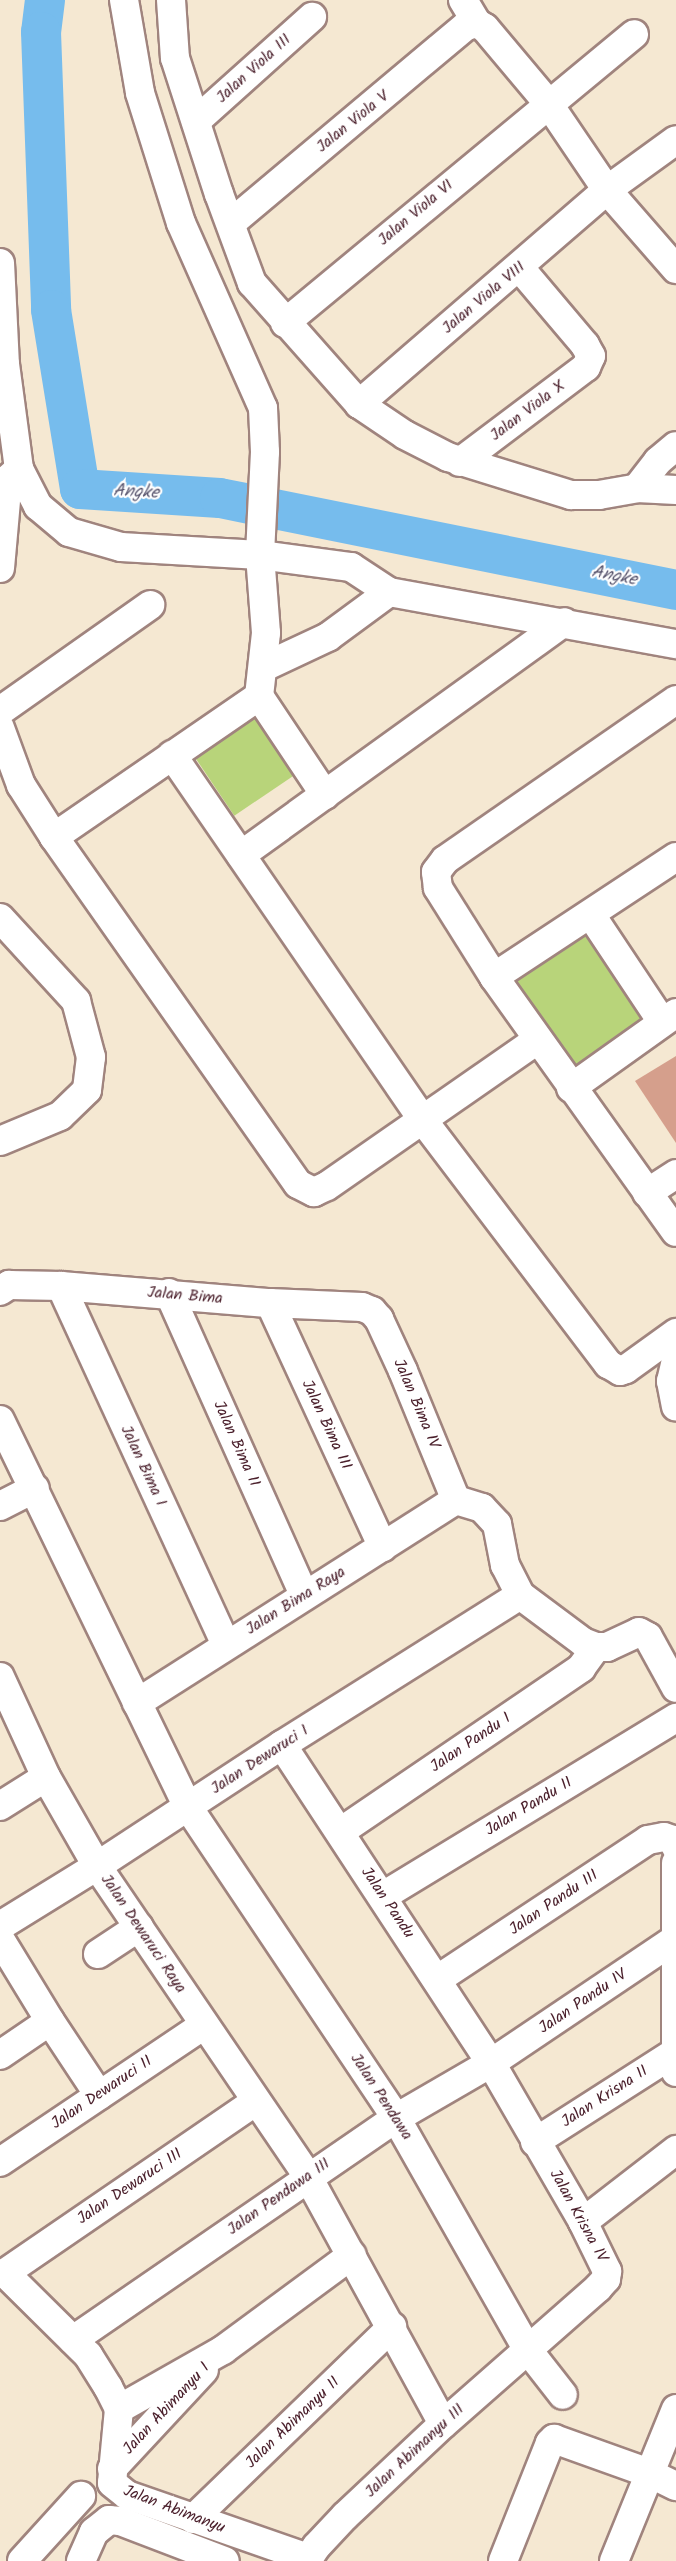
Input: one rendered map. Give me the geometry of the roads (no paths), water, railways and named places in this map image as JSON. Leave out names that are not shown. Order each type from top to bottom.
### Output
[{"type":"street","points":[[124,0],[140,93],[181,223],[263,408],[265,452],[260,549],[266,633],[259,696],[325,795]]},
{"type":"street","points":[[171,0],[175,58],[252,283],[359,404],[405,435],[460,462],[571,495],[599,495],[637,488],[676,490]]},
{"type":"street","points":[[470,12],[548,103],[607,190],[676,269]]},
{"type":"street","name":"Jalan Viola V","points":[[231,223],[466,26],[470,12]]},
{"type":"street","name":"Jalan Viola III","points":[[196,121],[312,17]]},
{"type":"street","name":"Jalan Viola VI","points":[[285,323],[634,33]]},
{"type":"street","name":"Jalan Viola VIII","points":[[359,404],[520,268],[607,190],[676,140]]},
{"type":"street","points":[[0,263],[5,364],[19,469],[38,506],[69,532],[121,547],[260,549],[351,567],[389,592],[676,644]]},
{"type":"street","name":"Jalan Viola X","points":[[460,462],[586,367],[591,356],[585,345],[520,268]]},
{"type":"street","points":[[637,488],[658,461],[676,446]]},
{"type":"street","points":[[0,568],[8,479],[19,469]]},
{"type":"street","points":[[264,667],[328,637],[389,592]]},
{"type":"street","points":[[0,711],[150,605]]},
{"type":"street","points":[[240,855],[564,622]]},
{"type":"street","points":[[54,837],[259,696]]},
{"type":"street","points":[[676,700],[445,860],[436,872],[438,888],[494,977],[571,1088],[676,1232]]},
{"type":"street","points":[[0,728],[21,785],[54,837],[298,1185],[314,1192],[327,1186],[537,1040]]},
{"type":"street","points":[[172,755],[422,1119],[614,1369],[620,1371],[627,1369],[676,1333]]},
{"type":"street","points":[[494,977],[676,857]]},
{"type":"street","points":[[571,1088],[669,1017],[591,915]]},
{"type":"street","points":[[0,918],[76,1001],[91,1057],[87,1090],[60,1116],[0,1141]]},
{"type":"street","points":[[647,1193],[676,1174]]},
{"type":"street","name":"Jalan Bima","points":[[0,1291],[9,1285],[61,1286],[270,1303],[362,1307],[372,1311]]},
{"type":"street","name":"Jalan Bima I","points":[[61,1286],[226,1645]]},
{"type":"street","name":"Jalan Bima II","points":[[169,1293],[304,1595]]},
{"type":"street","name":"Jalan Bima III","points":[[270,1303],[383,1547]]},
{"type":"street","name":"Jalan Bima IV","points":[[372,1311],[379,1320],[404,1371],[456,1500]]},
{"type":"street","points":[[676,1360],[671,1381],[676,1407]]},
{"type":"street","points":[[0,1420],[188,1807]]},
{"type":"street","points":[[0,1506],[35,1488]]},
{"type":"street","points":[[456,1500],[482,1508],[497,1524],[505,1565],[520,1595],[583,1642],[596,1647],[607,1647],[639,1632],[648,1637],[676,1688]]},
{"type":"street","name":"Jalan Bima Raya","points":[[137,1703],[456,1500]]},
{"type":"street","name":"Jalan Dewaruci I","points":[[0,1926],[520,1595]]},
{"type":"street","name":"Jalan Pandu I","points":[[340,1832],[581,1668],[596,1647]]},
{"type":"street","name":"Jalan Dewaruci Raya","points":[[0,1677],[46,1777],[97,1866],[309,2177]]},
{"type":"street","name":"Jalan Pandu II","points":[[383,1896],[676,1718]]},
{"type":"street","name":"Jalan Pandu","points":[[282,1745],[438,1979],[491,2063]]},
{"type":"street","points":[[0,1806],[46,1777]]},
{"type":"street","name":"Jalan Pendawa","points":[[188,1807],[396,2118],[527,2349],[562,2395]]},
{"type":"street","name":"Jalan Pandu III","points":[[438,1979],[648,1840],[673,1843]]},
{"type":"street","points":[[673,1843],[675,2063]]},
{"type":"street","points":[[98,1954],[139,1927]]},
{"type":"street","points":[[0,1939],[99,2095]]},
{"type":"street","name":"Jalan Pandu IV","points":[[491,2063],[674,1940]]},
{"type":"street","points":[[0,2055],[50,2021]]},
{"type":"street","name":"Jalan Dewaruci II","points":[[0,2162],[204,2025]]},
{"type":"street","name":"Jalan Pendawa III","points":[[73,2340],[396,2118],[491,2063]]},
{"type":"street","name":"Jalan Krisna IV","points":[[491,2063],[605,2261],[606,2279],[527,2349]]},
{"type":"street","name":"Jalan Krisna II","points":[[535,2142],[675,2063]]},
{"type":"street","name":"Jalan Dewaruci III","points":[[2,2273],[256,2101]]},
{"type":"street","points":[[583,2222],[676,2150]]},
{"type":"street","points":[[309,2177],[443,2424]]},
{"type":"street","name":"Jalan Abimanyu I","points":[[119,2409],[223,2350],[352,2255]]},
{"type":"street","points":[[2,2273],[88,2355],[119,2409]]},
{"type":"street","name":"Jalan Abimanyu II","points":[[187,2542],[392,2327]]},
{"type":"street","name":"Jalan Abimanyu III","points":[[307,2559],[345,2516],[527,2349]]},
{"type":"street","name":"Jalan Abimanyu I","points":[[112,2469],[223,2350]]},
{"type":"street","name":"Jalan Abimanyu","points":[[119,2409],[112,2483],[127,2495],[187,2542],[307,2559]]},
{"type":"street","points":[[614,2561],[676,2409]]},
{"type":"street","points":[[503,2561],[550,2443],[554,2439],[649,2473],[676,2486]]},
{"type":"street","points":[[22,2561],[81,2496]]},
{"type":"street","points":[[81,2561],[94,2532],[109,2520],[120,2521],[187,2542],[225,2561]]},
{"type":"waterway","name":"Angke","points":[[45,0],[41,32],[51,310],[80,489],[220,498],[676,590]]}]
